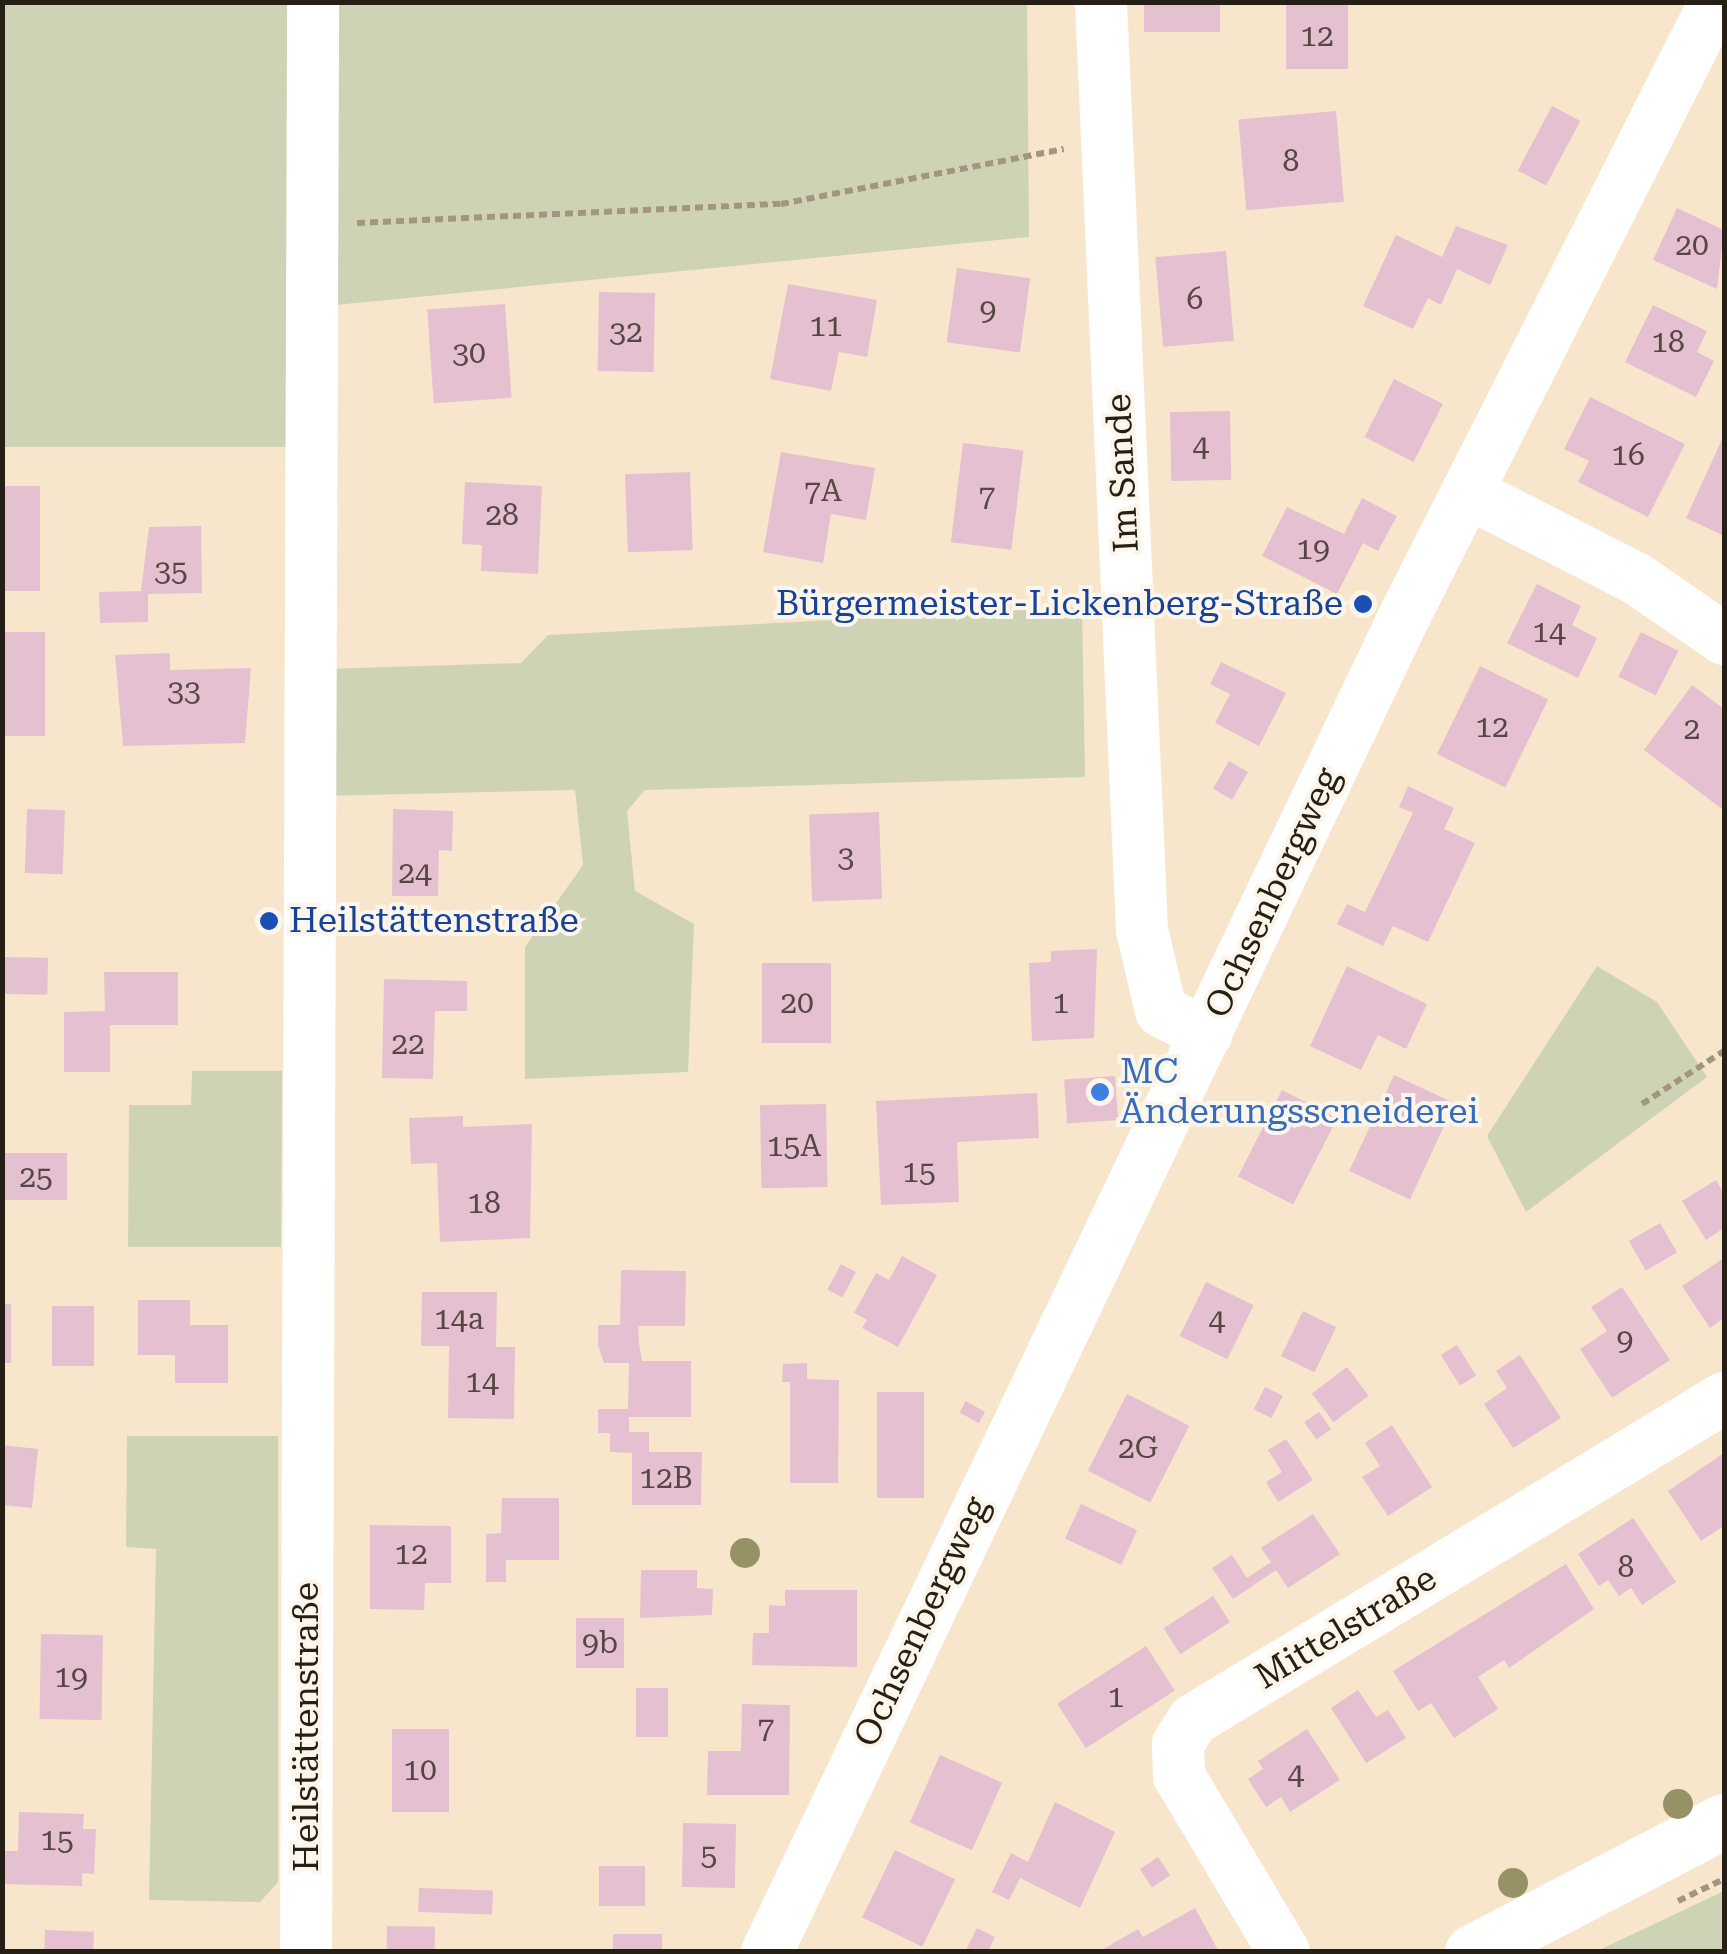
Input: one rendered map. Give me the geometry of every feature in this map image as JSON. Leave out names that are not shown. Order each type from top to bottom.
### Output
[{"type":"main road","points":[[1472,1952],[1724,1821]]},
{"type":"street","name":"Heilstättenstraße","points":[[306,1952],[313,2]]},
{"type":"street","name":"Im Sande","points":[[1101,2],[1142,930],[1161,1011],[1206,1034]]},
{"type":"street","name":"Ochsenbergweg","points":[[766,1952],[1467,492],[1715,2]]},
{"type":"street","points":[[1467,492],[1637,578],[1724,639]]},
{"type":"street","name":"Mittelstraße","points":[[1284,1952],[1179,1776],[1178,1744],[1193,1720],[1724,1398]]},
{"type":"path","points":[[311,226],[781,204],[1108,140]]},
{"type":"path","points":[[1642,1104],[1724,1051]]},
{"type":"green space","points":[[2,3],[288,3],[288,447],[2,447]]},
{"type":"green space","points":[[339,3],[1027,3],[1029,237],[336,305]]},
{"type":"green space","points":[[1082,607],[1085,777],[645,790],[627,811],[635,891],[694,924],[688,1072],[525,1079],[525,947],[583,865],[575,790],[325,796],[324,669],[521,663],[548,635]]},
{"type":"green space","points":[[1597,966],[1657,1002],[1707,1077],[1526,1212],[1487,1136]]},
{"type":"green space","points":[[192,1071],[282,1071],[281,1247],[128,1247],[129,1105],[191,1105]]},
{"type":"green space","points":[[127,1436],[278,1436],[278,1882],[260,1902],[149,1900],[156,1549],[126,1547]]},
{"type":"green space","points":[[1724,1891],[1724,1951],[1597,1951]]},
{"type":"building","points":[[1144,2],[1220,2],[1220,32],[1144,32]]},
{"type":"building","points":[[1286,2],[1348,2],[1348,69],[1286,69]]},
{"type":"building","points":[[1552,106],[1580,121],[1546,185],[1518,170]]},
{"type":"building","points":[[1336,111],[1344,202],[1246,210],[1238,120]]},
{"type":"building","points":[[1677,208],[1724,230],[1717,289],[1653,260]]},
{"type":"building","points":[[1456,226],[1508,245],[1490,285],[1457,269],[1441,305],[1428,298],[1413,329],[1363,306],[1396,235],[1442,257]]},
{"type":"building","points":[[1226,251],[1234,341],[1163,347],[1155,257]]},
{"type":"building","points":[[957,268],[1030,278],[1020,353],[947,342]]},
{"type":"building","points":[[788,284],[877,300],[867,357],[839,352],[831,391],[770,379]]},
{"type":"building","points":[[599,292],[655,293],[654,372],[598,371]]},
{"type":"building","points":[[505,304],[512,398],[434,403],[427,309]]},
{"type":"building","points":[[1653,305],[1707,331],[1697,352],[1714,361],[1696,397],[1625,362]]},
{"type":"building","points":[[1394,379],[1443,404],[1413,462],[1364,437]]},
{"type":"building","points":[[1590,397],[1685,444],[1648,517],[1578,482],[1589,461],[1564,449]]},
{"type":"building","points":[[1230,411],[1231,480],[1171,481],[1170,412]]},
{"type":"building","points":[[1724,435],[1724,536],[1686,518]]},
{"type":"building","points":[[963,443],[1024,450],[1011,550],[951,542]]},
{"type":"building","points":[[781,452],[875,468],[866,520],[831,514],[823,563],[763,552]]},
{"type":"building","points":[[690,472],[693,550],[628,552],[625,474]]},
{"type":"building","points":[[465,482],[542,486],[538,574],[481,571],[482,545],[462,544]]},
{"type":"building","points":[[2,486],[40,486],[40,591],[2,591]]},
{"type":"building","points":[[1362,498],[1397,516],[1378,551],[1363,543],[1337,594],[1262,556],[1287,507],[1344,534]]},
{"type":"building","points":[[201,526],[202,593],[148,594],[148,622],[100,623],[99,592],[141,591],[149,527]]},
{"type":"building","points":[[1537,584],[1581,606],[1572,625],[1597,638],[1578,678],[1507,643]]},
{"type":"building","points":[[2,632],[45,632],[45,736],[2,736]]},
{"type":"building","points":[[1641,632],[1678,651],[1656,696],[1618,677]]},
{"type":"building","points":[[170,653],[170,670],[251,668],[245,743],[123,746],[115,655]]},
{"type":"building","points":[[1221,662],[1286,693],[1259,746],[1215,723],[1230,694],[1210,684]]},
{"type":"building","points":[[1480,666],[1548,699],[1505,787],[1437,754]]},
{"type":"building","points":[[1692,685],[1724,709],[1722,809],[1644,750]]},
{"type":"building","points":[[1229,761],[1248,772],[1232,800],[1213,789]]},
{"type":"building","points":[[1408,786],[1454,808],[1444,829],[1475,843],[1428,942],[1393,926],[1383,946],[1337,924],[1347,904],[1365,912],[1413,813],[1399,807]]},
{"type":"building","points":[[27,809],[65,810],[63,874],[25,873]]},
{"type":"building","points":[[393,809],[453,811],[452,851],[439,850],[438,896],[392,896]]},
{"type":"building","points":[[879,812],[882,899],[812,901],[809,814]]},
{"type":"building","points":[[1097,949],[1094,1038],[1032,1041],[1029,963],[1051,962],[1051,951]]},
{"type":"building","points":[[2,957],[48,958],[47,995],[2,994]]},
{"type":"building","points":[[762,963],[831,963],[831,1043],[762,1043]]},
{"type":"building","points":[[1347,966],[1427,1004],[1406,1049],[1378,1035],[1361,1070],[1310,1046]]},
{"type":"building","points":[[104,972],[178,972],[178,1025],[110,1025],[110,1072],[64,1072],[64,1012],[105,1011]]},
{"type":"building","points":[[384,979],[467,981],[467,1011],[435,1011],[433,1079],[382,1078]]},
{"type":"building","points":[[1394,1075],[1455,1103],[1410,1199],[1349,1171]]},
{"type":"building","points":[[1115,1076],[1118,1120],[1067,1123],[1064,1080]]},
{"type":"building","points":[[1282,1090],[1337,1118],[1293,1205],[1238,1176]]},
{"type":"building","points":[[1037,1093],[1039,1138],[957,1142],[959,1202],[881,1205],[876,1101]]},
{"type":"building","points":[[826,1104],[827,1187],[761,1188],[760,1105]]},
{"type":"building","points":[[463,1116],[463,1127],[532,1124],[530,1238],[440,1242],[437,1163],[411,1164],[409,1118]]},
{"type":"building","points":[[5,1153],[67,1153],[67,1200],[5,1200]]},
{"type":"building","points":[[1716,1180],[1724,1194],[1724,1228],[1706,1240],[1682,1201]]},
{"type":"building","points":[[1660,1223],[1677,1252],[1646,1270],[1629,1241]]},
{"type":"building","points":[[902,1256],[937,1275],[898,1347],[862,1328],[867,1320],[854,1313],[876,1273],[889,1280]]},
{"type":"building","points":[[1724,1258],[1724,1318],[1710,1328],[1682,1286]]},
{"type":"building","points":[[841,1264],[856,1272],[842,1298],[827,1290]]},
{"type":"building","points":[[621,1270],[686,1271],[685,1326],[638,1326],[642,1361],[691,1361],[691,1417],[629,1417],[629,1432],[649,1432],[649,1452],[702,1452],[701,1505],[632,1505],[632,1453],[610,1452],[610,1433],[598,1433],[598,1409],[628,1409],[629,1363],[604,1363],[598,1345],[598,1325],[620,1325]]},
{"type":"building","points":[[1206,1282],[1254,1305],[1227,1359],[1180,1336]]},
{"type":"building","points":[[1622,1287],[1670,1360],[1612,1398],[1580,1349],[1607,1331],[1591,1307]]},
{"type":"building","points":[[422,1292],[497,1292],[496,1347],[515,1347],[514,1419],[448,1418],[449,1346],[421,1346]]},
{"type":"building","points":[[138,1300],[190,1300],[190,1325],[228,1325],[228,1383],[175,1383],[175,1355],[138,1355]]},
{"type":"building","points":[[2,1304],[11,1304],[11,1363],[2,1363]]},
{"type":"building","points":[[52,1306],[94,1306],[94,1366],[52,1366]]},
{"type":"building","points":[[1303,1311],[1336,1327],[1314,1372],[1281,1356]]},
{"type":"building","points":[[1457,1345],[1476,1376],[1460,1386],[1441,1355]]},
{"type":"building","points":[[1520,1355],[1561,1418],[1513,1448],[1484,1404],[1507,1388],[1496,1371]]},
{"type":"building","points":[[807,1363],[807,1379],[839,1380],[838,1483],[790,1483],[790,1382],[782,1382],[783,1364]]},
{"type":"building","points":[[1347,1367],[1369,1396],[1334,1422],[1312,1393]]},
{"type":"building","points":[[1265,1387],[1283,1396],[1271,1418],[1254,1409]]},
{"type":"building","points":[[877,1392],[924,1392],[924,1498],[877,1498]]},
{"type":"building","points":[[1127,1394],[1189,1426],[1150,1502],[1088,1471]]},
{"type":"building","points":[[966,1401],[985,1412],[979,1423],[960,1412]]},
{"type":"building","points":[[1319,1412],[1331,1429],[1316,1440],[1304,1422]]},
{"type":"building","points":[[1392,1425],[1432,1487],[1388,1516],[1362,1477],[1380,1466],[1365,1443]]},
{"type":"building","points":[[1286,1439],[1313,1480],[1278,1502],[1266,1482],[1282,1472],[1268,1450]]},
{"type":"building","points":[[2,1445],[38,1449],[32,1508],[2,1505]]},
{"type":"building","points":[[1724,1453],[1724,1526],[1701,1541],[1668,1491]]},
{"type":"building","points":[[502,1498],[559,1498],[559,1560],[506,1560],[506,1582],[486,1582],[486,1534],[501,1533]]},
{"type":"building","points":[[1081,1504],[1137,1530],[1121,1565],[1065,1538]]},
{"type":"building","points":[[1313,1514],[1340,1554],[1288,1588],[1276,1570],[1233,1599],[1212,1568],[1232,1555],[1247,1578],[1271,1562],[1261,1548]]},
{"type":"building","points":[[1633,1518],[1676,1582],[1642,1605],[1631,1588],[1619,1596],[1608,1580],[1599,1586],[1578,1554]]},
{"type":"building","points":[[370,1525],[451,1526],[451,1583],[425,1583],[424,1610],[370,1609]]},
{"type":"building","points":[[1566,1564],[1594,1609],[1509,1668],[1504,1660],[1478,1677],[1498,1709],[1454,1738],[1431,1703],[1418,1711],[1393,1671]]},
{"type":"building","points":[[641,1570],[697,1570],[697,1588],[713,1589],[712,1615],[640,1618]]},
{"type":"building","points":[[785,1590],[857,1590],[857,1667],[752,1665],[753,1633],[769,1633],[769,1605],[785,1606]]},
{"type":"building","points":[[1213,1596],[1230,1622],[1180,1654],[1164,1628]]},
{"type":"building","points":[[576,1618],[624,1618],[624,1668],[576,1668]]},
{"type":"building","points":[[41,1634],[103,1635],[102,1720],[40,1719]]},
{"type":"building","points":[[1146,1646],[1175,1690],[1086,1748],[1057,1704]]},
{"type":"building","points":[[636,1688],[668,1688],[668,1737],[636,1737]]},
{"type":"building","points":[[1358,1690],[1376,1717],[1388,1710],[1406,1738],[1366,1763],[1331,1708]]},
{"type":"building","points":[[742,1704],[790,1705],[789,1795],[707,1795],[708,1751],[741,1751]]},
{"type":"building","points":[[392,1729],[449,1729],[449,1812],[392,1812]]},
{"type":"building","points":[[1307,1729],[1340,1780],[1290,1812],[1281,1797],[1266,1807],[1248,1779],[1263,1769],[1258,1761]]},
{"type":"building","points":[[940,1755],[1002,1783],[972,1850],[910,1823]]},
{"type":"building","points":[[1055,1802],[1115,1832],[1080,1908],[1020,1878],[1009,1900],[992,1892],[1011,1853],[1028,1862]]},
{"type":"building","points":[[19,1812],[84,1814],[83,1829],[96,1829],[94,1874],[82,1873],[82,1886],[2,1884],[2,1851],[18,1851]]},
{"type":"building","points":[[683,1823],[736,1824],[735,1888],[682,1887]]},
{"type":"building","points":[[895,1850],[955,1879],[922,1947],[862,1917]]},
{"type":"building","points":[[1158,1857],[1170,1875],[1152,1888],[1140,1869]]},
{"type":"building","points":[[599,1866],[645,1866],[645,1906],[599,1906]]},
{"type":"building","points":[[419,1888],[493,1891],[492,1915],[418,1912]]},
{"type":"building","points":[[1195,1908],[1219,1952],[1098,1952],[1138,1929],[1143,1937]]},
{"type":"building","points":[[387,1926],[435,1927],[435,1952],[387,1952]]},
{"type":"building","points":[[977,1928],[995,1937],[988,1952],[965,1952]]},
{"type":"building","points":[[45,1930],[94,1932],[93,1952],[44,1952]]},
{"type":"building","points":[[613,1934],[662,1934],[662,1952],[613,1952]]},
{"type":"place","name":"Bürgermeister-Lickenberg-Straße","points":[[1363,604]]},
{"type":"place","name":"Heilstättenstraße","points":[[269,921]]},
{"type":"place","name":"MC Änderungsscneiderei","points":[[1100,1092]]}]
